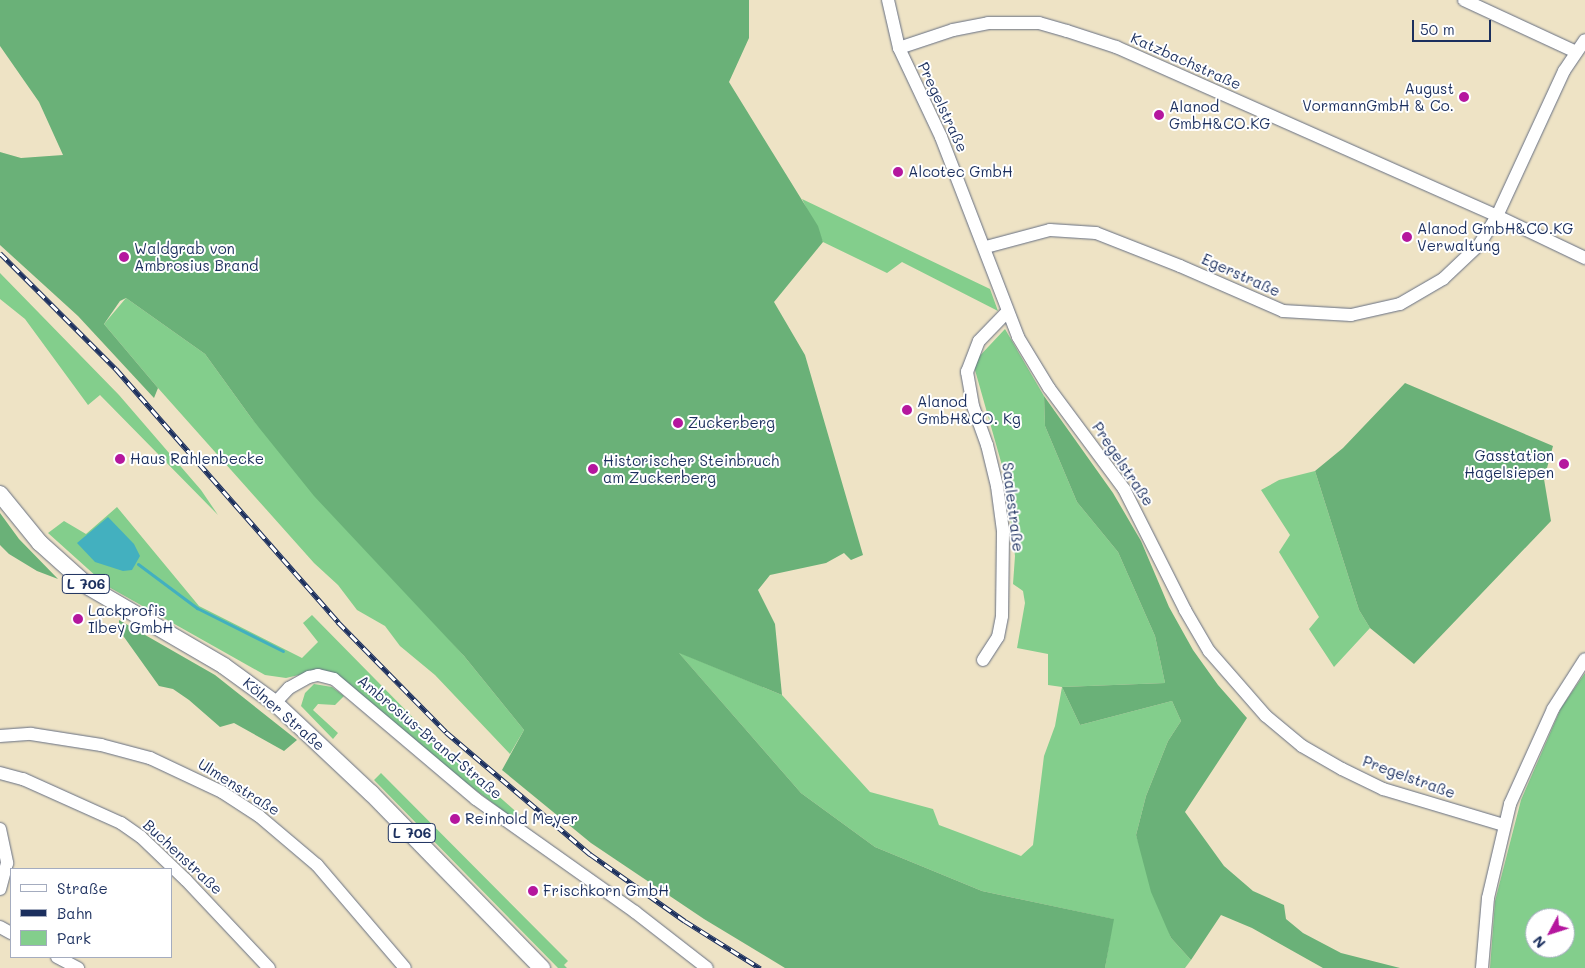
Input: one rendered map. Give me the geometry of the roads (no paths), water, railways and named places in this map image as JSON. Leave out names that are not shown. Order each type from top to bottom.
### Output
[{"type":"main road","name":"Kölner Straße","points":[[0,494],[40,543],[89,587],[224,666],[275,703],[378,799],[542,968]]},
{"type":"street","name":"Pregelstraße","points":[[888,0],[899,48],[986,247],[1008,312],[1023,345],[1049,388],[1124,489],[1185,610],[1209,652],[1236,686],[1266,716],[1302,746],[1342,769],[1392,792],[1504,825]]},
{"type":"street","points":[[1464,0],[1576,52]]},
{"type":"street","name":"Katzbachstraße","points":[[899,48],[953,30],[988,23],[1039,24],[1067,31],[1116,47],[1497,216],[1585,258]]},
{"type":"street","name":"Egerstraße","points":[[986,247],[1050,230],[1096,233],[1283,311],[1351,315],[1400,304],[1443,279],[1479,245],[1497,216],[1576,52],[1585,40]]},
{"type":"street","name":"Saalestraße","points":[[983,660],[998,636],[1002,616],[1003,531],[997,486],[987,445],[970,397],[967,372],[979,341],[1008,312]]},
{"type":"street","points":[[1482,968],[1488,898],[1504,825],[1536,742],[1585,658]]},
{"type":"street","name":"Ambrosius-Brand-Straße","points":[[275,703],[289,688],[309,677],[318,675],[334,679],[476,799],[642,917],[707,968]]},
{"type":"street","name":"Ulmenstraße","points":[[0,736],[31,734],[101,745],[150,758],[222,792],[259,816],[318,865],[405,968]]},
{"type":"street","name":"Buchenstraße","points":[[0,773],[23,779],[121,823],[141,837],[186,880],[269,968]]},
{"type":"street","points":[[0,829],[7,863],[0,889]]},
{"type":"street","points":[[59,958],[78,968]]},
{"type":"water","points":[[108,517],[134,544],[140,556],[132,570],[123,571],[95,562],[77,543]]},
{"type":"waterway","points":[[138,564],[197,608],[283,651]]},
{"type":"railway","points":[[0,253],[116,369],[338,622],[446,732],[590,854],[685,921],[760,968]]},
{"type":"place","name":"August VormannGmbH & Co.","points":[[1464,97]]},
{"type":"place","name":"Alanod GmbH&CO.KG","points":[[1159,115]]},
{"type":"place","name":"Alcotec GmbH","points":[[898,172]]},
{"type":"place","name":"Alanod GmbH&CO.KG Verwaltung","points":[[1407,237]]},
{"type":"place","name":"Waldgrab von Ambrosius Brand","points":[[124,257]]},
{"type":"place","name":"Alanod GmbH&CO. Kg","points":[[907,410]]},
{"type":"place","name":"Zuckerberg","points":[[678,423]]},
{"type":"place","name":"Haus Rahlenbecke","points":[[120,459]]},
{"type":"place","name":"Gasstation Hagelsiepen","points":[[1564,464]]},
{"type":"place","name":"Historischer Steinbruch am Zuckerberg","points":[[593,469]]},
{"type":"place","name":"Lackprofis Ilbey GmbH","points":[[78,619]]},
{"type":"place","name":"Reinhold Meyer","points":[[455,819]]},
{"type":"place","name":"Frischkorn GmbH","points":[[533,891]]}]
